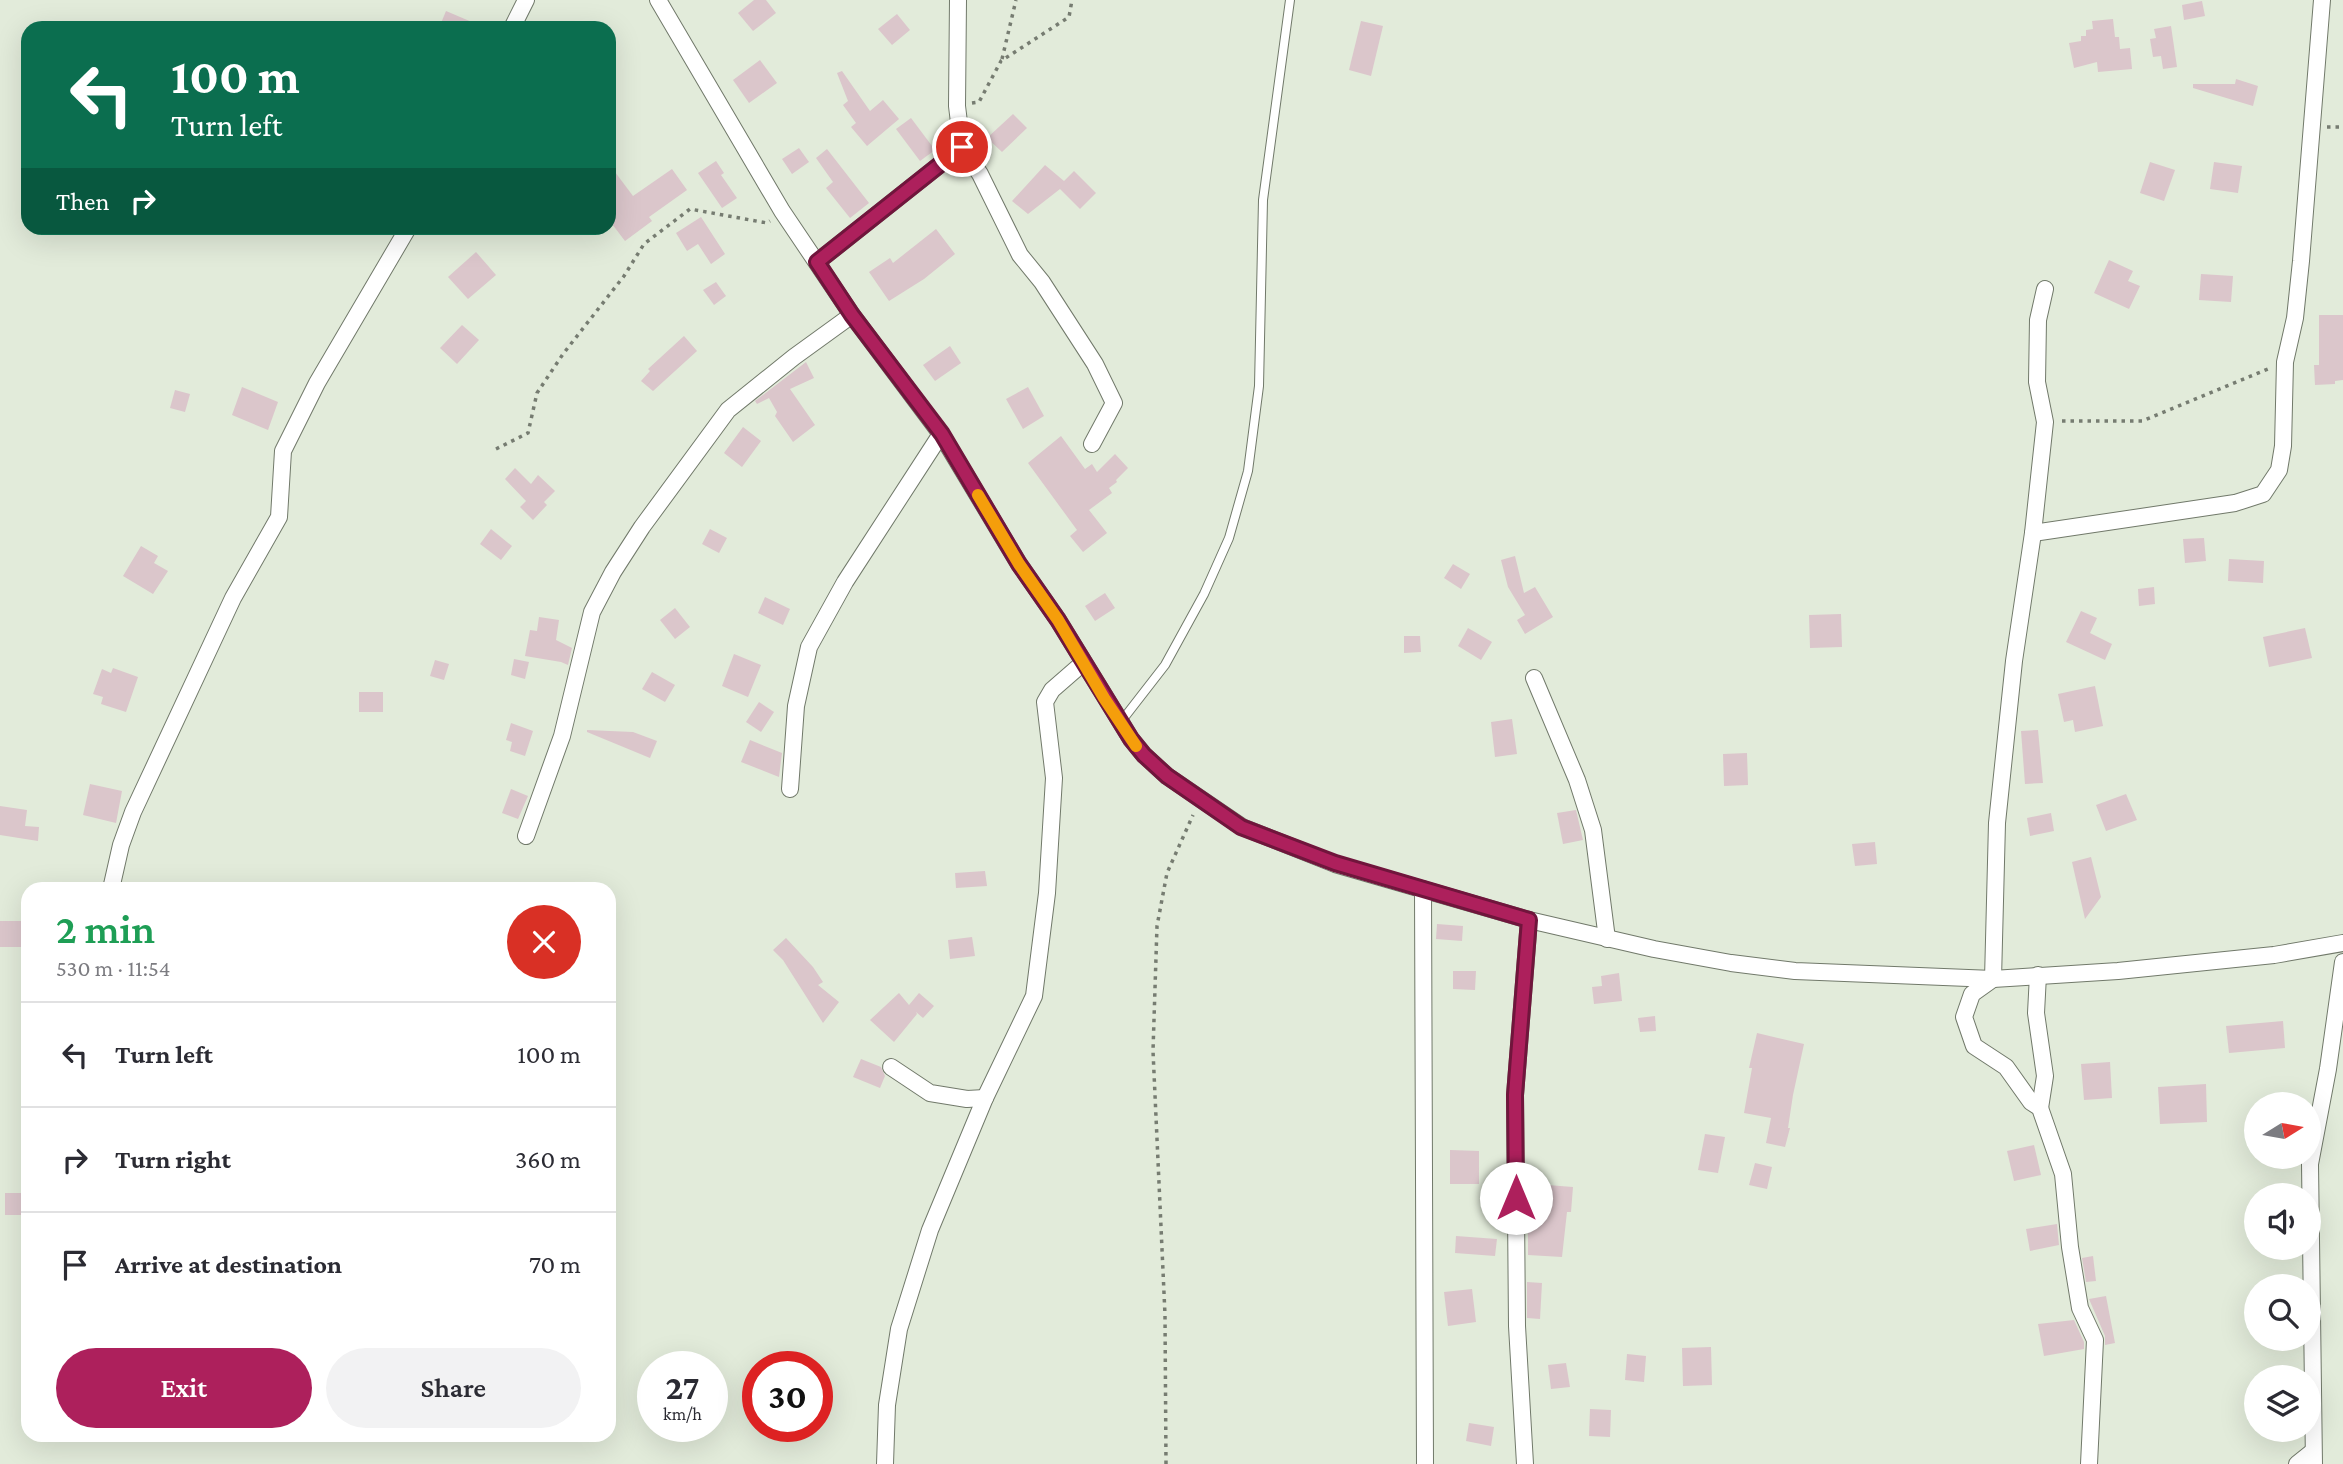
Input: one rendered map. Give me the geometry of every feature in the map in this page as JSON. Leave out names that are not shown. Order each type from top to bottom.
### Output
[{"type":"street","points":[[516,21],[526,0]]},
{"type":"street","points":[[658,0],[782,211],[852,315],[942,434],[1019,564],[1058,620],[1120,723],[1144,755],[1167,776],[1241,827],[1335,863],[1529,920],[1606,939],[1731,963],[1795,971],[1993,979],[2118,971],[2261,957],[2343,943]]},
{"type":"street","points":[[958,0],[957,106],[962,147],[979,174],[1020,255],[1042,282],[1095,364],[1114,402],[1092,444]]},
{"type":"street","points":[[2033,533],[2235,503],[2263,494],[2279,470],[2283,446],[2285,362],[2295,318],[2301,261],[2322,0]]},
{"type":"street","points":[[817,262],[962,147]]},
{"type":"street","points":[[113,882],[132,812],[233,598],[279,517],[283,451],[317,383],[404,235]]},
{"type":"street","points":[[1993,979],[1997,823],[2014,661],[2033,533],[2045,422],[2037,382],[2038,320],[2045,289]]},
{"type":"street","points":[[526,836],[562,736],[592,612],[613,572],[642,527],[728,410],[852,315]]},
{"type":"street","points":[[790,789],[796,706],[809,647],[845,582],[942,434]]},
{"type":"street","points":[[885,1464],[887,1405],[899,1329],[930,1230],[985,1098],[1034,996],[1048,893],[1054,778],[1045,702],[1052,690],[1083,663]]},
{"type":"street","points":[[1534,678],[1577,780],[1593,830],[1606,939]]},
{"type":"street","points":[[1423,889],[1424,1464]]},
{"type":"street","points":[[1525,1464],[1517,1326],[1515,1095],[1529,920]]},
{"type":"street","points":[[2297,1464],[2313,1458],[2310,1164],[2328,1069],[2343,962]]},
{"type":"street","points":[[2038,975],[2036,1013],[2045,1076],[2040,1108],[2063,1174],[2070,1247],[2080,1308],[2095,1340],[2089,1464]]},
{"type":"street","points":[[1993,979],[1972,994],[1964,1017],[1973,1046],[2006,1067],[2031,1102],[2040,1108]]},
{"type":"street","points":[[891,1067],[930,1093],[967,1099],[985,1098]]},
{"type":"lane","points":[[1120,723],[1165,665],[1204,594],[1229,538],[1248,471],[1259,386],[1263,200],[1290,0]]},
{"type":"path","points":[[957,106],[979,102],[1001,61],[1016,0]]},
{"type":"path","points":[[1001,61],[1069,17],[1072,0]]},
{"type":"path","points":[[496,449],[528,433],[537,393],[644,244],[690,209],[767,223],[782,211]]},
{"type":"path","points":[[2045,422],[2142,421],[2285,362]]},
{"type":"path","points":[[1166,1464],[1164,1315],[1153,1051],[1157,926],[1167,873],[1200,798]]},
{"type":"building","points":[[754,0],[766,0],[776,13],[753,31],[738,13]]},
{"type":"building","points":[[2202,1],[2205,16],[2184,20],[2182,5]]},
{"type":"building","points":[[446,11],[470,21],[442,21]]},
{"type":"building","points":[[897,14],[910,30],[892,45],[878,29]]},
{"type":"building","points":[[2113,19],[2115,37],[2119,37],[2120,49],[2130,48],[2132,69],[2098,72],[2097,62],[2074,68],[2069,43],[2081,41],[2081,36],[2086,36],[2086,30],[2093,29],[2092,21]]},
{"type":"building","points":[[1361,21],[1383,26],[1371,76],[1349,70]]},
{"type":"building","points":[[2171,26],[2177,67],[2163,69],[2161,56],[2153,57],[2150,39],[2156,38],[2154,29]]},
{"type":"building","points":[[760,60],[777,83],[749,103],[733,80]]},
{"type":"building","points":[[842,71],[870,111],[883,100],[899,119],[867,146],[851,127],[856,123],[843,105],[848,101],[837,73]]},
{"type":"building","points":[[2236,79],[2258,86],[2253,106],[2193,88],[2193,84],[2235,84]]},
{"type":"building","points":[[1013,114],[1027,128],[1002,152],[987,138]]},
{"type":"building","points":[[911,118],[935,150],[920,161],[896,129]]},
{"type":"building","points":[[799,148],[809,162],[792,174],[782,159]]},
{"type":"building","points":[[827,149],[869,203],[850,218],[826,188],[833,182],[816,158]]},
{"type":"building","points":[[716,161],[724,173],[721,175],[737,198],[722,208],[698,173]]},
{"type":"building","points":[[2150,162],[2175,170],[2164,201],[2140,193]]},
{"type":"building","points":[[2214,162],[2242,166],[2238,193],[2210,189]]},
{"type":"building","points":[[1045,165],[1064,181],[1074,171],[1096,193],[1080,209],[1060,189],[1028,214],[1012,201]]},
{"type":"building","points":[[672,169],[687,190],[649,217],[652,221],[625,241],[616,229],[616,173],[633,196]]},
{"type":"building","points":[[701,217],[725,254],[711,264],[698,244],[687,251],[676,233]]},
{"type":"building","points":[[936,229],[955,254],[924,279],[889,301],[869,272],[890,258],[893,263]]},
{"type":"building","points":[[476,252],[496,275],[468,299],[448,277]]},
{"type":"building","points":[[2109,260],[2133,271],[2128,281],[2140,286],[2129,309],[2094,293]]},
{"type":"building","points":[[2201,274],[2233,276],[2231,302],[2199,300]]},
{"type":"building","points":[[716,282],[726,296],[714,305],[703,290]]},
{"type":"building","points":[[2319,315],[2343,315],[2343,380],[2335,381],[2335,384],[2315,385],[2314,365],[2319,365]]},
{"type":"building","points":[[462,325],[479,340],[457,364],[440,348]]},
{"type":"building","points":[[684,336],[697,351],[653,391],[641,381],[650,371],[648,369]]},
{"type":"building","points":[[950,346],[961,363],[935,381],[923,365]]},
{"type":"building","points":[[806,362],[814,378],[790,389],[815,425],[793,442],[775,416],[777,412],[769,398],[757,404],[755,401]]},
{"type":"building","points":[[242,387],[278,402],[268,430],[232,415]]},
{"type":"building","points":[[1028,387],[1044,416],[1023,429],[1006,399]]},
{"type":"building","points":[[175,390],[190,394],[185,412],[170,408]]},
{"type":"building","points":[[743,427],[761,441],[742,467],[724,453]]},
{"type":"building","points":[[1061,436],[1085,469],[1092,464],[1097,472],[1115,454],[1128,468],[1109,488],[1112,493],[1089,510],[1107,533],[1083,552],[1070,536],[1077,530],[1028,463]]},
{"type":"building","points":[[515,468],[531,484],[538,475],[555,491],[544,502],[547,505],[533,520],[520,507],[526,501],[505,479]]},
{"type":"building","points":[[491,529],[512,546],[501,560],[480,544]]},
{"type":"building","points":[[710,529],[727,538],[719,553],[702,544]]},
{"type":"building","points":[[2204,538],[2206,561],[2185,563],[2183,539]]},
{"type":"building","points":[[141,546],[158,556],[154,563],[168,571],[153,594],[123,576]]},
{"type":"building","points":[[1515,556],[1524,593],[1535,587],[1553,617],[1525,634],[1517,620],[1525,615],[1508,587],[1501,560]]},
{"type":"building","points":[[2229,559],[2264,561],[2263,583],[2228,581]]},
{"type":"building","points":[[1453,564],[1470,574],[1461,589],[1444,578]]},
{"type":"building","points":[[2154,587],[2155,604],[2139,606],[2138,589]]},
{"type":"building","points":[[1105,593],[1115,608],[1095,621],[1085,606]]},
{"type":"building","points":[[765,597],[790,609],[783,625],[758,613]]},
{"type":"building","points":[[675,608],[690,627],[675,639],[660,620]]},
{"type":"building","points":[[2081,611],[2097,618],[2090,633],[2112,644],[2105,660],[2066,642]]},
{"type":"building","points":[[1841,614],[1842,647],[1810,648],[1809,615]]},
{"type":"building","points":[[539,617],[559,620],[556,640],[572,648],[568,665],[525,656],[530,630],[537,631]]},
{"type":"building","points":[[1468,628],[1492,642],[1481,660],[1458,646]]},
{"type":"building","points":[[2305,628],[2312,658],[2269,667],[2263,637]]},
{"type":"building","points":[[1404,636],[1420,636],[1421,652],[1404,653]]},
{"type":"building","points":[[734,654],[761,665],[748,697],[722,686]]},
{"type":"building","points":[[514,659],[529,662],[525,679],[511,675]]},
{"type":"building","points":[[435,660],[449,664],[444,680],[430,676]]},
{"type":"building","points":[[113,668],[138,677],[126,712],[101,704],[103,697],[93,694],[102,669],[111,673]]},
{"type":"building","points":[[652,672],[675,685],[665,702],[642,689]]},
{"type":"building","points":[[2095,686],[2103,726],[2075,732],[2073,720],[2064,722],[2058,694]]},
{"type":"building","points":[[359,692],[383,692],[383,712],[359,712]]},
{"type":"building","points":[[759,702],[774,712],[761,732],[746,722]]},
{"type":"building","points":[[1512,719],[1517,754],[1495,757],[1491,722]]},
{"type":"building","points":[[511,723],[533,731],[525,756],[510,751],[512,742],[506,740]]},
{"type":"building","points":[[587,730],[633,732],[657,741],[650,758]]},
{"type":"building","points":[[2038,730],[2043,783],[2025,784],[2021,731]]},
{"type":"building","points":[[750,740],[782,753],[779,777],[741,762]]},
{"type":"building","points":[[1747,753],[1748,785],[1724,786],[1723,754]]},
{"type":"building","points":[[90,784],[122,791],[116,823],[83,815]]},
{"type":"building","points":[[511,789],[528,796],[518,819],[502,813]]},
{"type":"building","points":[[2126,794],[2137,820],[2106,831],[2096,805]]},
{"type":"building","points":[[0,806],[27,810],[25,826],[39,827],[38,841],[0,835]]},
{"type":"building","points":[[1576,810],[1583,840],[1563,844],[1557,813]]},
{"type":"building","points":[[2051,813],[2054,831],[2030,836],[2027,818]]},
{"type":"building","points":[[1875,842],[1877,864],[1855,866],[1852,844]]},
{"type":"building","points":[[2091,857],[2101,897],[2085,919],[2072,862]]},
{"type":"building","points":[[985,871],[987,886],[956,888],[955,873]]},
{"type":"building","points":[[0,921],[21,921],[21,947],[0,947]]},
{"type":"building","points":[[1437,924],[1463,926],[1462,941],[1436,939]]},
{"type":"building","points":[[972,937],[975,956],[950,959],[948,940]]},
{"type":"building","points":[[786,938],[813,967],[823,982],[818,985],[839,1002],[823,1023],[783,960],[773,950]]},
{"type":"building","points":[[1453,971],[1476,971],[1475,990],[1453,989]]},
{"type":"building","points":[[1619,973],[1622,1001],[1594,1004],[1592,987],[1602,986],[1601,976]]},
{"type":"building","points":[[899,993],[909,1005],[919,993],[934,1006],[923,1018],[916,1012],[894,1042],[870,1020]]},
{"type":"building","points":[[1655,1016],[1656,1031],[1640,1032],[1638,1018]]},
{"type":"building","points":[[2283,1021],[2285,1048],[2229,1053],[2226,1026]]},
{"type":"building","points":[[1757,1033],[1804,1044],[1785,1147],[1766,1143],[1771,1118],[1744,1113],[1752,1068],[1749,1068]]},
{"type":"building","points":[[861,1059],[881,1067],[885,1076],[880,1088],[853,1077]]},
{"type":"building","points":[[2110,1062],[2112,1098],[2084,1100],[2081,1064]]},
{"type":"building","points":[[2206,1084],[2207,1122],[2160,1124],[2158,1087]]},
{"type":"building","points":[[1705,1134],[1725,1137],[1718,1173],[1698,1170]]},
{"type":"building","points":[[2034,1145],[2041,1175],[2014,1181],[2007,1151]]},
{"type":"building","points":[[1450,1150],[1479,1151],[1479,1184],[1450,1184]]},
{"type":"building","points":[[1755,1163],[1772,1167],[1767,1189],[1749,1185]]},
{"type":"building","points":[[1535,1184],[1573,1187],[1562,1257],[1528,1255],[1528,1227]]},
{"type":"building","points":[[5,1193],[21,1193],[21,1215],[5,1215]]},
{"type":"building","points":[[2057,1224],[2059,1245],[2030,1251],[2026,1229]]},
{"type":"building","points":[[1456,1236],[1497,1239],[1495,1256],[1455,1253]]},
{"type":"building","points":[[2093,1256],[2096,1281],[2086,1282],[2082,1258]]},
{"type":"building","points":[[1527,1282],[1542,1283],[1540,1319],[1527,1318]]},
{"type":"building","points":[[1472,1289],[1476,1322],[1448,1326],[1444,1292]]},
{"type":"building","points":[[2106,1296],[2115,1343],[2105,1345],[2105,1336],[2089,1299]]},
{"type":"building","points":[[2074,1320],[2084,1342],[2084,1349],[2044,1356],[2038,1324]]},
{"type":"building","points":[[1711,1347],[1712,1385],[1683,1386],[1682,1348]]},
{"type":"building","points":[[1627,1354],[1646,1356],[1644,1382],[1625,1380]]},
{"type":"building","points":[[1566,1363],[1570,1387],[1551,1389],[1548,1365]]},
{"type":"building","points":[[1590,1409],[1611,1410],[1610,1437],[1589,1436]]},
{"type":"building","points":[[1469,1423],[1494,1427],[1491,1446],[1466,1441]]},
{"type":"slow traffic","points":[[978,495],[1136,746]]},
{"type":"route","points":[[962,147],[817,262],[852,315],[942,434],[1019,564],[1058,620],[1104,698],[1144,755],[1167,776],[1241,827],[1335,863],[1529,920],[1515,1095],[1516,1198]]}]
